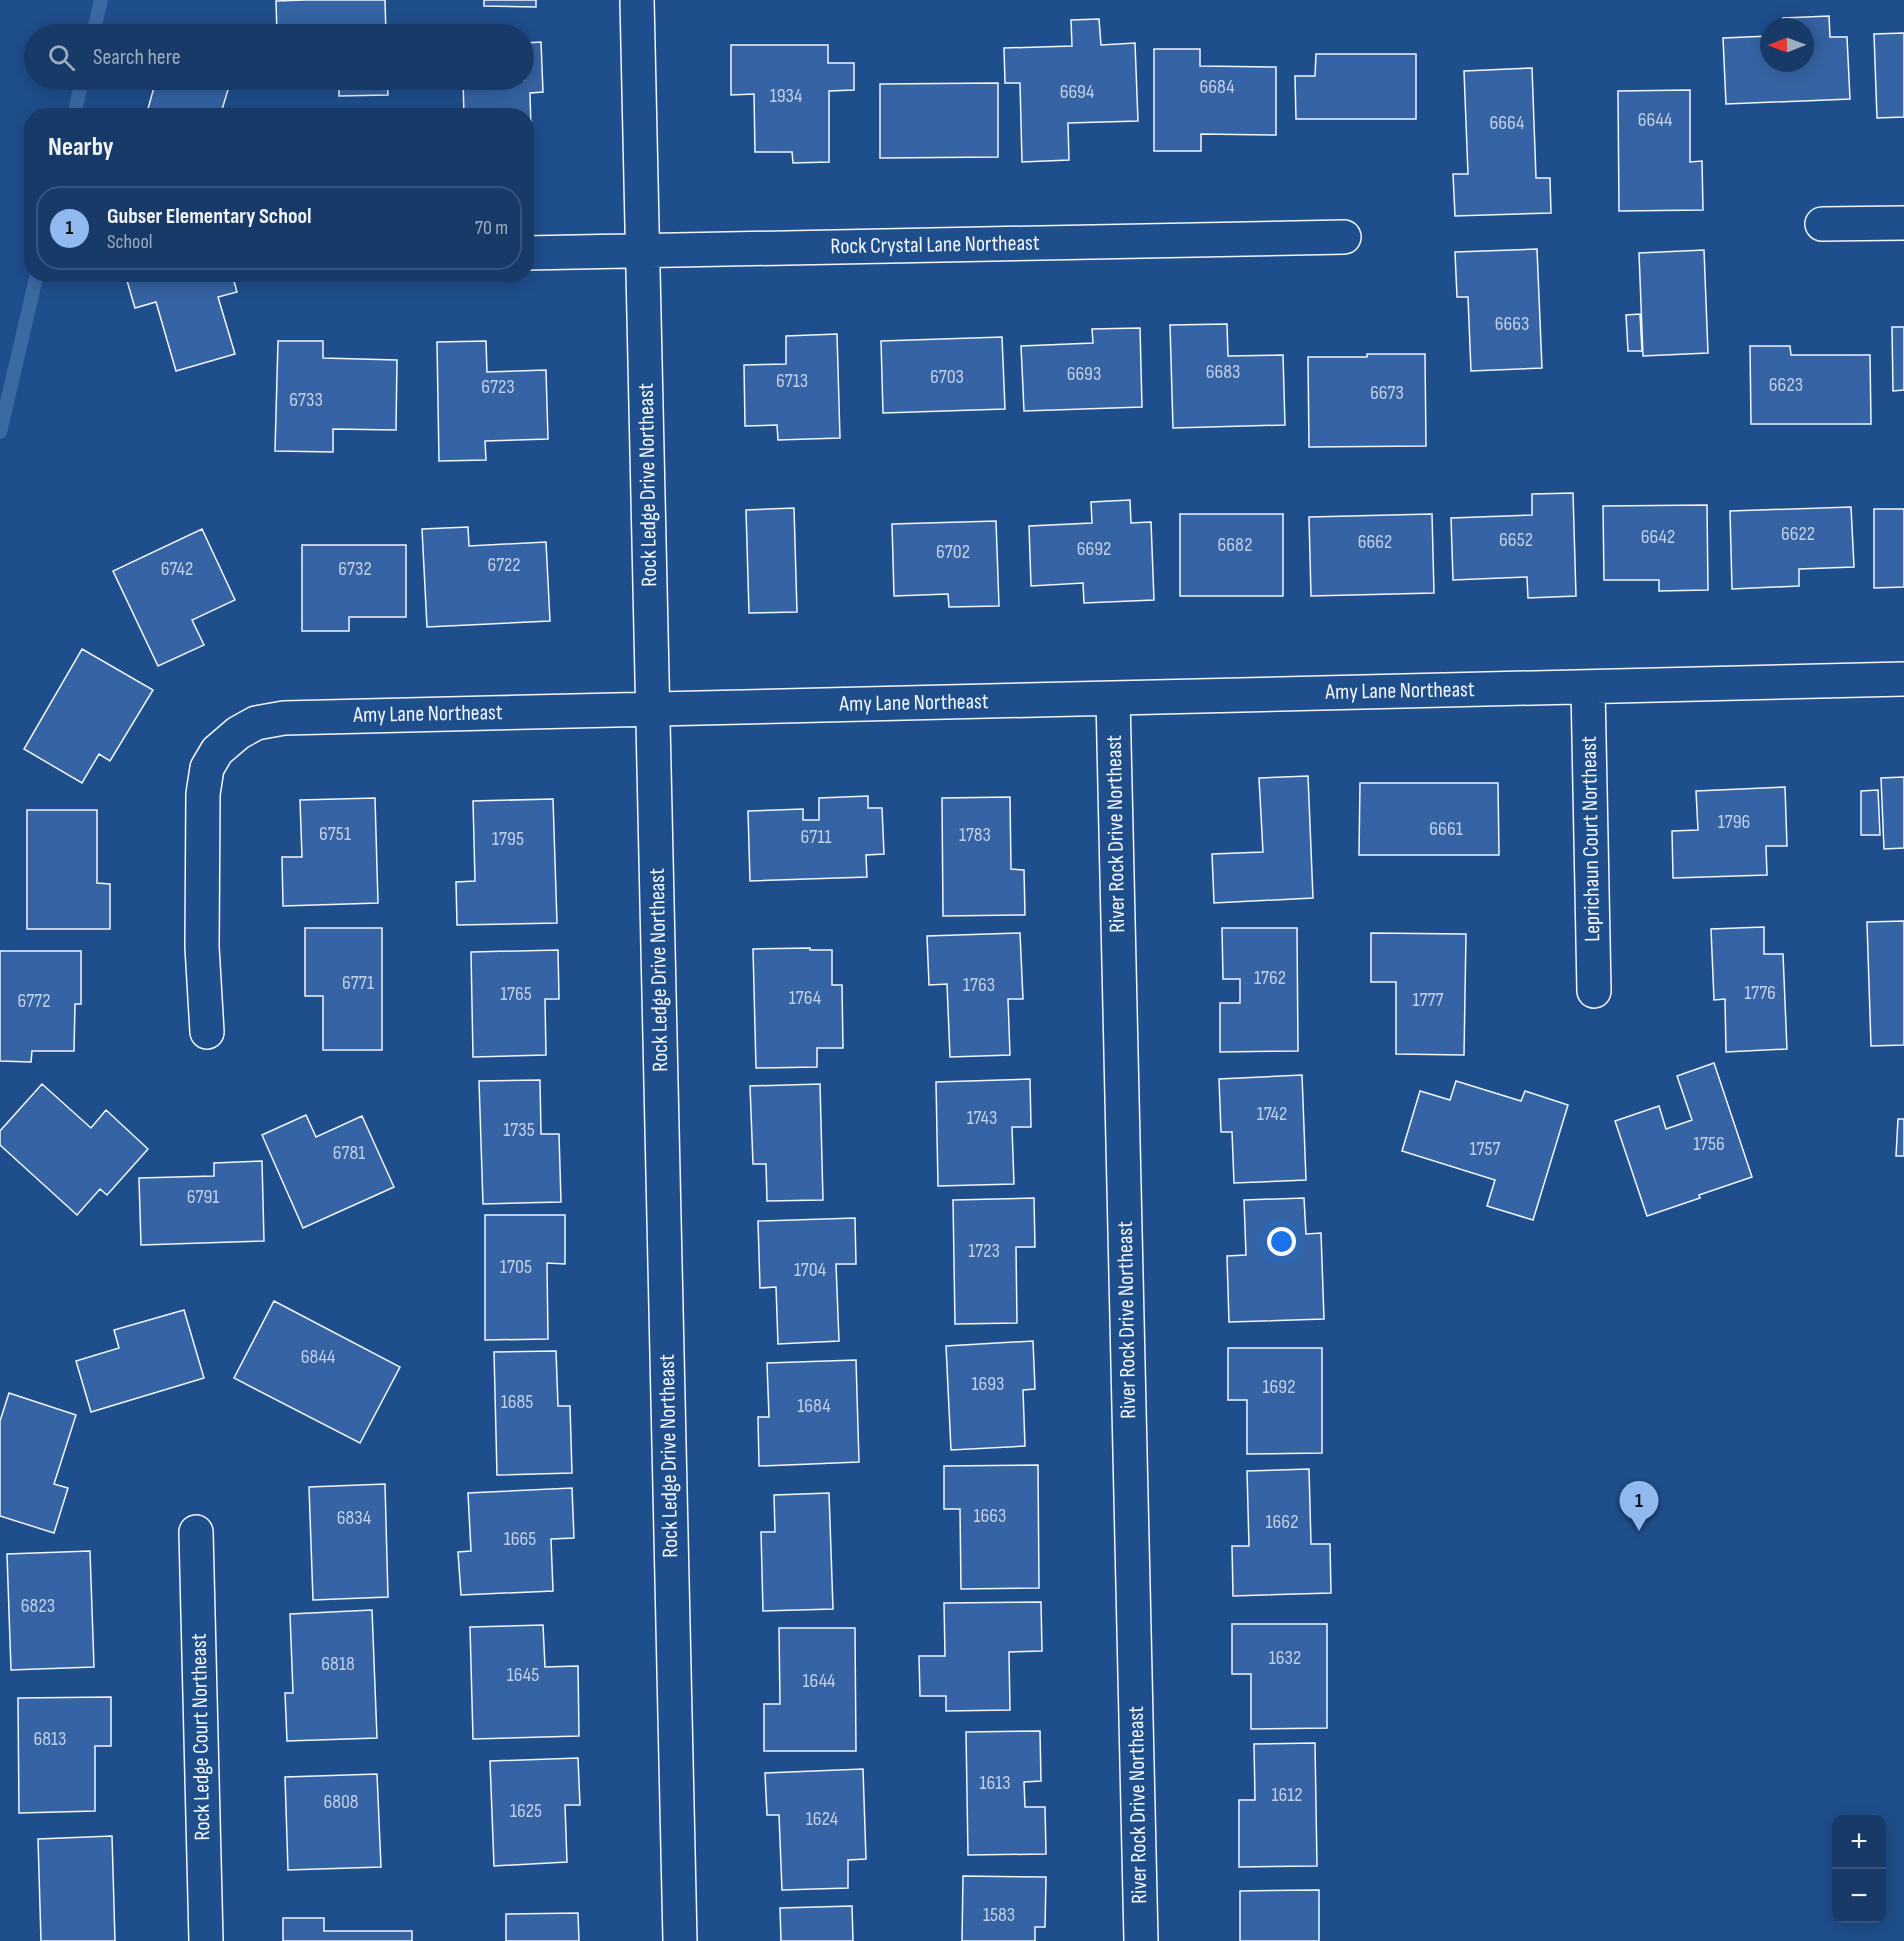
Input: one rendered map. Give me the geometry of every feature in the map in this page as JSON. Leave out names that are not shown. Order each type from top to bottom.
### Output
[{"type":"street","name":"Rock Ledge Drive Northeast","points":[[637,0],[680,1941]]},
{"type":"street","points":[[1822,224],[1904,223]]},
{"type":"street","name":"Rock Crystal Lane Northeast","points":[[534,253],[1344,237]]},
{"type":"street","name":"Amy Lane Northeast","points":[[207,1032],[202,947],[203,794],[207,768],[217,751],[238,733],[256,723],[284,717],[1904,679]]},
{"type":"street","name":"Leprichaun Court Northeast","points":[[1588,687],[1594,991]]},
{"type":"street","name":"River Rock Drive Northeast","points":[[1113,698],[1141,1941]]},
{"type":"street","name":"Rock Ledge Court Northeast","points":[[196,1532],[206,1941]]},
{"type":"building","points":[[385,0],[386,24],[277,24],[276,1]]},
{"type":"building","points":[[484,0],[536,0],[536,7],[484,6]]},
{"type":"building","points":[[1829,16],[1830,37],[1847,37],[1850,99],[1726,104],[1723,38],[1760,36],[1760,72],[1814,72],[1814,18],[1783,18]]},
{"type":"building","points":[[1099,19],[1101,45],[1135,43],[1138,121],[1068,123],[1069,160],[1022,162],[1020,83],[1005,83],[1004,48],[1072,46],[1071,20]]},
{"type":"building","points":[[1904,33],[1904,117],[1877,118],[1874,34]]},
{"type":"building","points":[[534,42],[541,42],[543,92],[530,93],[530,108],[464,108],[463,90],[534,90]]},
{"type":"building","points":[[731,45],[828,45],[828,63],[854,63],[854,90],[829,91],[829,162],[793,163],[792,152],[755,152],[754,94],[731,95]]},
{"type":"building","points":[[1154,49],[1200,49],[1200,66],[1276,67],[1276,135],[1201,134],[1201,151],[1154,151]]},
{"type":"building","points":[[1316,54],[1416,54],[1416,119],[1296,119],[1295,76],[1315,76]]},
{"type":"building","points":[[1532,68],[1536,178],[1550,178],[1551,213],[1455,216],[1453,174],[1468,174],[1464,71]]},
{"type":"building","points":[[998,83],[998,157],[880,158],[880,84]]},
{"type":"building","points":[[153,90],[228,90],[222,108],[148,108]]},
{"type":"building","points":[[339,90],[388,90],[388,95],[339,96]]},
{"type":"building","points":[[1690,90],[1690,162],[1702,161],[1703,210],[1619,211],[1618,91]]},
{"type":"building","points":[[1537,249],[1542,368],[1471,371],[1468,297],[1457,297],[1455,252]]},
{"type":"building","points":[[1704,250],[1708,353],[1643,356],[1639,253]]},
{"type":"building","points":[[127,282],[234,282],[237,292],[218,297],[235,354],[176,371],[156,302],[135,308]]},
{"type":"building","points":[[1640,314],[1642,351],[1628,351],[1626,315]]},
{"type":"building","points":[[1227,324],[1228,356],[1283,355],[1285,425],[1173,428],[1170,325]]},
{"type":"building","points":[[1892,327],[1904,327],[1904,390],[1893,391]]},
{"type":"building","points":[[1140,328],[1142,407],[1024,411],[1021,346],[1093,343],[1092,329]]},
{"type":"building","points":[[837,334],[840,438],[778,440],[777,425],[745,426],[744,365],[786,364],[786,336]]},
{"type":"building","points":[[1002,337],[1005,409],[883,413],[881,341]]},
{"type":"building","points":[[278,341],[323,341],[323,358],[397,360],[396,430],[333,429],[333,452],[275,451]]},
{"type":"building","points":[[486,341],[487,372],[546,370],[548,439],[485,441],[486,460],[439,461],[437,342]]},
{"type":"building","points":[[1750,346],[1790,346],[1791,355],[1870,355],[1871,424],[1751,424]]},
{"type":"building","points":[[1367,354],[1425,354],[1426,446],[1309,447],[1308,357],[1367,357]]},
{"type":"building","points":[[1573,493],[1576,596],[1528,598],[1527,577],[1453,580],[1451,518],[1532,515],[1532,494]]},
{"type":"building","points":[[1130,500],[1131,523],[1151,522],[1154,600],[1084,603],[1083,583],[1031,586],[1029,526],[1092,523],[1091,502]]},
{"type":"building","points":[[1707,505],[1708,590],[1659,591],[1659,580],[1604,580],[1603,506]]},
{"type":"building","points":[[1851,507],[1854,567],[1799,569],[1799,586],[1732,589],[1730,511]]},
{"type":"building","points":[[794,508],[797,612],[749,613],[746,510]]},
{"type":"building","points":[[1874,509],[1904,509],[1904,587],[1874,588]]},
{"type":"building","points":[[1180,514],[1283,514],[1283,596],[1180,596]]},
{"type":"building","points":[[1432,514],[1434,593],[1311,596],[1309,517]]},
{"type":"building","points":[[996,521],[999,606],[949,607],[948,594],[894,596],[892,524]]},
{"type":"building","points":[[468,527],[469,546],[546,542],[550,621],[427,627],[422,529]]},
{"type":"building","points":[[202,529],[235,600],[192,620],[204,645],[158,666],[113,571]]},
{"type":"building","points":[[302,545],[406,545],[406,617],[349,617],[349,631],[302,631]]},
{"type":"building","points":[[82,649],[153,690],[110,761],[99,754],[82,783],[24,749]]},
{"type":"building","points":[[1308,776],[1313,898],[1214,903],[1212,854],[1263,852],[1259,778]]},
{"type":"building","points":[[1904,777],[1904,848],[1884,849],[1881,778]]},
{"type":"building","points":[[1360,783],[1498,783],[1499,855],[1359,855]]},
{"type":"building","points":[[1785,787],[1787,846],[1766,846],[1767,875],[1673,878],[1672,831],[1698,830],[1696,791]]},
{"type":"building","points":[[1878,790],[1880,835],[1861,835],[1861,791]]},
{"type":"building","points":[[868,796],[868,808],[882,808],[884,854],[866,855],[867,877],[750,881],[748,811],[803,809],[803,820],[819,820],[819,798]]},
{"type":"building","points":[[1010,797],[1011,869],[1024,870],[1025,915],[943,916],[942,798]]},
{"type":"building","points":[[375,798],[378,903],[283,906],[282,857],[302,857],[300,800]]},
{"type":"building","points":[[553,799],[557,923],[457,925],[456,882],[475,881],[473,801]]},
{"type":"building","points":[[27,810],[97,810],[97,883],[110,884],[110,929],[27,929]]},
{"type":"building","points":[[1904,921],[1904,1045],[1871,1046],[1867,922]]},
{"type":"building","points":[[1764,927],[1764,954],[1783,954],[1787,1049],[1726,1052],[1725,999],[1714,1000],[1711,929]]},
{"type":"building","points":[[305,928],[382,928],[382,1050],[323,1050],[323,996],[305,996]]},
{"type":"building","points":[[1222,928],[1297,928],[1298,1051],[1220,1052],[1220,1003],[1240,1003],[1240,979],[1223,979]]},
{"type":"building","points":[[1020,933],[1023,999],[1008,999],[1010,1055],[950,1057],[947,984],[929,985],[927,936]]},
{"type":"building","points":[[1371,933],[1466,934],[1464,1055],[1396,1054],[1396,982],[1371,982]]},
{"type":"building","points":[[810,948],[810,950],[832,950],[832,985],[842,985],[843,1048],[817,1048],[817,1067],[756,1068],[753,949]]},
{"type":"building","points":[[558,950],[559,999],[545,999],[546,1055],[473,1057],[471,952]]},
{"type":"building","points":[[0,951],[81,951],[81,1004],[75,1004],[74,1051],[32,1051],[31,1062],[0,1061]]},
{"type":"building","points":[[1714,1063],[1752,1177],[1647,1216],[1615,1121],[1659,1106],[1666,1129],[1692,1120],[1677,1076]]},
{"type":"building","points":[[1302,1075],[1306,1180],[1234,1183],[1232,1132],[1221,1132],[1219,1079]]},
{"type":"building","points":[[1030,1079],[1031,1127],[1012,1127],[1014,1184],[938,1186],[936,1082]]},
{"type":"building","points":[[540,1080],[541,1134],[559,1134],[561,1202],[483,1204],[479,1081]]},
{"type":"building","points":[[1456,1081],[1521,1101],[1525,1091],[1568,1105],[1533,1220],[1487,1206],[1495,1180],[1402,1151],[1420,1091],[1450,1100]]},
{"type":"building","points":[[42,1084],[91,1128],[106,1110],[148,1149],[107,1195],[100,1189],[77,1215],[0,1145],[0,1131]]},
{"type":"building","points":[[820,1084],[823,1200],[767,1201],[766,1164],[753,1164],[750,1086]]},
{"type":"building","points":[[306,1115],[316,1137],[362,1116],[394,1187],[303,1228],[262,1135]]},
{"type":"building","points":[[1898,1119],[1904,1119],[1904,1156],[1896,1156]]},
{"type":"building","points":[[262,1161],[264,1241],[141,1245],[139,1178],[214,1176],[214,1163]]},
{"type":"building","points":[[1034,1198],[1035,1247],[1016,1247],[1017,1323],[955,1324],[953,1200]]},
{"type":"building","points":[[1304,1198],[1306,1234],[1321,1233],[1324,1319],[1229,1322],[1227,1256],[1246,1255],[1244,1200]]},
{"type":"building","points":[[485,1215],[565,1215],[565,1264],[547,1263],[548,1339],[485,1340]]},
{"type":"building","points":[[855,1218],[856,1264],[836,1264],[839,1341],[778,1344],[776,1287],[760,1288],[758,1221]]},
{"type":"building","points":[[274,1301],[400,1367],[360,1443],[234,1378]]},
{"type":"building","points":[[184,1310],[204,1378],[91,1412],[76,1361],[119,1348],[114,1330]]},
{"type":"building","points":[[1033,1341],[1035,1389],[1023,1390],[1025,1446],[951,1450],[946,1346]]},
{"type":"building","points":[[1228,1348],[1322,1348],[1322,1453],[1247,1454],[1247,1400],[1228,1400]]},
{"type":"building","points":[[556,1351],[558,1406],[570,1406],[572,1473],[497,1475],[494,1352]]},
{"type":"building","points":[[856,1360],[859,1462],[759,1466],[758,1417],[769,1417],[767,1363]]},
{"type":"building","points":[[9,1393],[76,1415],[54,1484],[68,1488],[54,1533],[0,1516],[0,1421]]},
{"type":"building","points":[[1038,1465],[1039,1588],[961,1589],[960,1509],[944,1509],[944,1466]]},
{"type":"building","points":[[1309,1469],[1311,1544],[1330,1544],[1331,1593],[1233,1596],[1232,1546],[1249,1546],[1247,1471]]},
{"type":"building","points":[[385,1484],[388,1597],[313,1600],[309,1487]]},
{"type":"building","points":[[572,1488],[574,1538],[551,1539],[553,1591],[461,1595],[458,1552],[471,1551],[468,1493]]},
{"type":"building","points":[[829,1493],[833,1609],[763,1611],[761,1532],[775,1532],[774,1495]]},
{"type":"building","points":[[90,1551],[94,1667],[11,1670],[7,1554]]},
{"type":"building","points":[[1041,1602],[1042,1651],[1009,1652],[1010,1710],[946,1711],[946,1696],[920,1696],[919,1656],[945,1656],[944,1603]]},
{"type":"building","points":[[372,1610],[377,1738],[287,1741],[285,1693],[293,1693],[290,1614]]},
{"type":"building","points":[[1232,1624],[1327,1624],[1327,1728],[1251,1729],[1251,1674],[1232,1674]]},
{"type":"building","points":[[543,1625],[545,1667],[578,1666],[579,1736],[473,1739],[470,1627]]},
{"type":"building","points":[[779,1628],[855,1628],[856,1751],[764,1751],[764,1704],[780,1704]]},
{"type":"building","points":[[111,1697],[111,1746],[95,1746],[95,1811],[19,1813],[18,1698]]},
{"type":"building","points":[[1040,1731],[1041,1781],[1024,1782],[1025,1807],[1045,1807],[1046,1854],[968,1855],[966,1732]]},
{"type":"building","points":[[1315,1743],[1317,1866],[1239,1867],[1239,1800],[1255,1800],[1254,1744]]},
{"type":"building","points":[[578,1758],[580,1805],[565,1805],[567,1862],[494,1866],[490,1761]]},
{"type":"building","points":[[863,1769],[866,1859],[848,1860],[848,1888],[782,1890],[779,1815],[767,1815],[765,1773]]},
{"type":"building","points":[[377,1774],[381,1867],[288,1870],[285,1777]]},
{"type":"building","points":[[112,1836],[115,1941],[41,1941],[38,1839]]},
{"type":"building","points":[[963,1876],[1046,1877],[1045,1927],[1035,1927],[1035,1941],[962,1941]]},
{"type":"building","points":[[1319,1890],[1319,1941],[1240,1941],[1240,1891]]},
{"type":"building","points":[[852,1906],[853,1941],[781,1941],[780,1908]]},
{"type":"building","points":[[578,1913],[579,1941],[506,1941],[506,1914]]},
{"type":"building","points":[[283,1918],[324,1918],[324,1931],[412,1931],[412,1941],[283,1941]]},
{"type":"waterway","points":[[95,24],[101,0]]},
{"type":"waterway","points":[[76,108],[80,90]]},
{"type":"waterway","points":[[0,432],[35,282]]},
{"type":"place","name":"Gubser Elementary School","points":[[1639,1531]]}]
